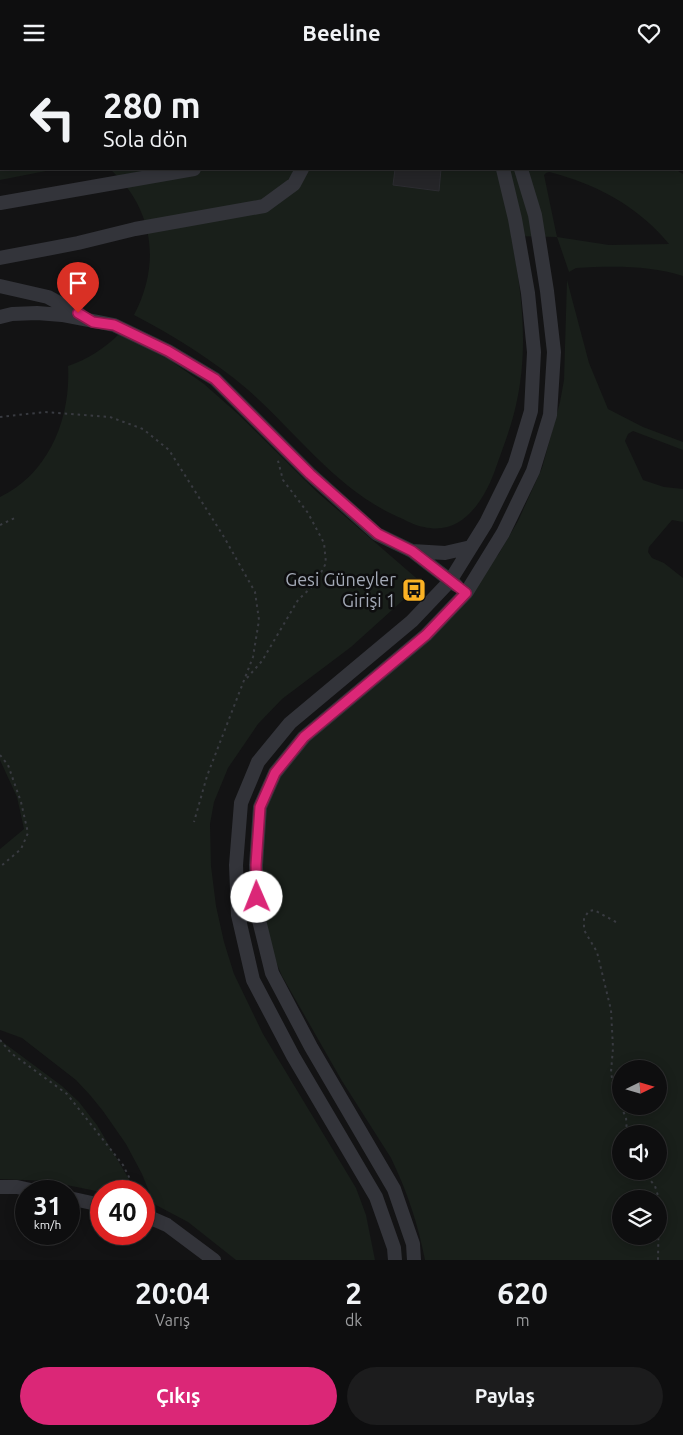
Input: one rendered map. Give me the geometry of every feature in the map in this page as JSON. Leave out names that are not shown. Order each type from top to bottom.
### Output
[{"type":"street","points":[[0,203],[188,170]]},
{"type":"street","points":[[0,258],[78,243],[135,229],[264,206],[294,184],[301,170]]},
{"type":"street","points":[[395,1260],[394,1248],[376,1197],[294,1056],[253,980],[238,915],[236,865],[240,812],[241,803],[258,762],[290,723],[412,621],[450,581],[486,523],[515,464],[531,411],[534,352],[528,293],[515,219],[503,170]]},
{"type":"street","points":[[414,1260],[413,1244],[394,1189],[311,1047],[272,973],[257,912],[256,865],[260,807],[275,773],[304,737],[426,635],[466,593],[503,533],[533,471],[550,415],[554,352],[548,291],[535,215],[521,170]]},
{"type":"street","points":[[0,286],[48,297],[93,322]]},
{"type":"street","points":[[4,314],[54,314],[114,325],[168,351],[215,379],[310,474],[378,534],[412,551],[466,593]]},
{"type":"street","points":[[412,551],[445,553],[471,547]]},
{"type":"street","points":[[0,1187],[15,1187]]},
{"type":"street","points":[[155,1220],[167,1225],[214,1260]]},
{"type":"path","points":[[0,417],[45,412],[110,417],[143,429],[169,450],[224,537],[255,592],[259,620],[253,657],[207,776],[194,822]]},
{"type":"path","points":[[245,680],[262,661],[298,600],[315,584],[326,563],[324,543],[308,513],[283,480],[276,453]]},
{"type":"path","points":[[0,525],[17,517]]},
{"type":"path","points":[[0,755],[8,765],[18,793],[28,833],[21,849],[0,867]]},
{"type":"path","points":[[616,922],[594,909],[589,911],[584,918],[584,930],[596,952],[611,1010],[613,1048],[611,1072],[615,1096],[626,1117],[626,1125]]},
{"type":"path","points":[[0,1040],[11,1053],[68,1094],[122,1165],[130,1180]]},
{"type":"path","points":[[650,1180],[655,1187],[659,1199],[658,1260]]},
{"type":"shaded area","points":[[0,170],[51,170],[0,180]]},
{"type":"shaded area","points":[[111,170],[677,170],[683,174],[683,276],[670,272],[630,267],[576,268],[569,272],[557,237],[511,236],[521,299],[523,341],[520,384],[512,422],[494,473],[477,505],[460,522],[437,528],[424,527],[413,524],[380,508],[359,494],[320,461],[266,406],[234,378],[193,349],[134,315],[143,296],[150,257],[149,238],[144,219],[125,185]],"holes":[[[549,172],[566,177],[615,198],[644,218],[669,244],[609,245],[557,237],[544,175]]]},
{"type":"shaded area","points":[[567,280],[589,363],[608,409],[643,427],[683,442],[683,450],[633,431],[628,434],[625,441],[643,480],[664,487],[683,489],[683,522],[672,520],[649,547],[648,552],[652,558],[664,563],[683,578],[683,1260],[425,1260],[411,1208],[391,1158],[342,1081],[282,976],[274,957],[263,916],[261,823],[283,766],[359,695],[498,555],[518,521],[542,468],[564,380]]},
{"type":"shaded area","points":[[119,334],[170,360],[204,384],[238,414],[317,492],[422,583],[351,647],[282,699],[258,724],[228,768],[214,802],[210,824],[211,866],[216,906],[234,974],[263,1034],[356,1188],[366,1215],[375,1260],[236,1260],[188,1222],[155,1205],[155,1180],[144,1180],[126,1144],[103,1111],[76,1080],[22,1038],[0,1030],[0,849],[24,829],[17,797],[0,760],[0,497],[17,487],[32,474],[54,442],[66,405],[68,366],[95,353]]},
{"type":"shaded area","points":[[0,1040],[62,1086],[79,1102],[97,1125],[130,1180],[90,1180],[90,1190],[80,1188],[80,1180],[0,1179]]},
{"type":"building","points":[[395,170],[441,170],[439,191],[393,185]]},
{"type":"place","name":"Gesi Güneyler Girişi 1","points":[[414,590]]},
{"type":"route","points":[[78,313],[93,322],[114,325],[168,351],[215,379],[310,474],[378,534],[412,551],[466,593],[426,635],[304,737],[275,773],[260,807],[256,865],[257,897]]}]
